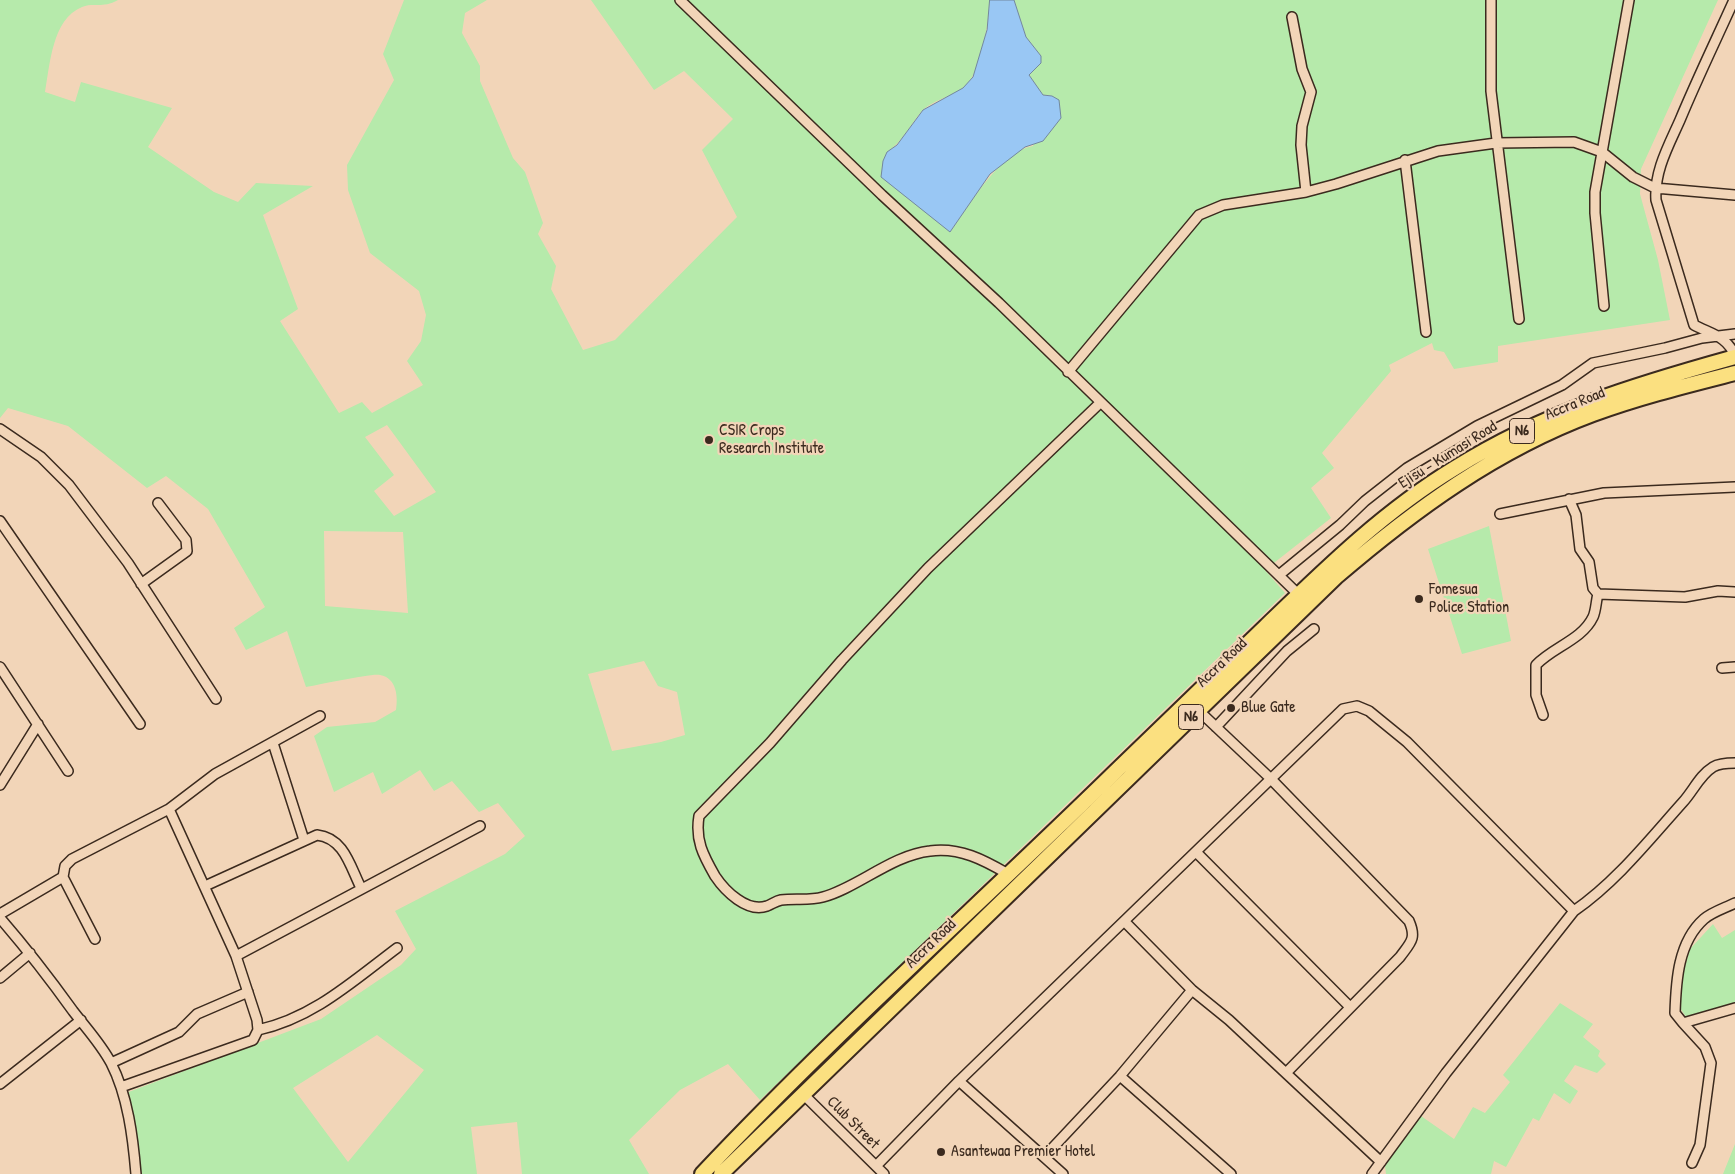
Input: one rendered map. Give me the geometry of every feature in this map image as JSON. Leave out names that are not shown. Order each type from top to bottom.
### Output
[{"type":"highway","name":"Ejisu - Kumasi Road","points":[[1336,559],[1402,504],[1453,469],[1496,444],[1580,405],[1618,391],[1735,357]]},
{"type":"highway","name":"Accra Road","points":[[720,1174],[1336,577],[1377,541],[1463,479],[1524,444],[1592,414],[1735,372]]},
{"type":"highway","name":"Accra Road","points":[[702,1174],[878,999],[1336,559]]},
{"type":"street","points":[[680,0],[882,195],[999,303],[1298,594]]},
{"type":"street","points":[[1491,0],[1491,91],[1519,319]]},
{"type":"street","points":[[1604,306],[1595,213],[1595,192],[1629,0]]},
{"type":"street","points":[[1734,0],[1669,145],[1659,170],[1655,188],[1656,200],[1694,325],[1720,336],[1731,346],[1735,357]]},
{"type":"street","points":[[1292,17],[1302,69],[1311,92],[1302,126],[1301,144],[1306,192]]},
{"type":"street","points":[[1068,372],[1199,216],[1223,205],[1306,192],[1438,151],[1496,143],[1574,142],[1602,152],[1633,177],[1655,188],[1735,195]]},
{"type":"street","points":[[1405,160],[1426,332]]},
{"type":"street","points":[[1279,575],[1406,468],[1477,426],[1562,385],[1593,363],[1702,338],[1735,334]]},
{"type":"street","points":[[1008,874],[978,857],[961,852],[930,851],[894,862],[824,897],[780,900],[767,906],[755,906],[733,898],[718,881],[698,845],[696,831],[699,816],[770,743],[855,646],[928,568],[1100,403]]},
{"type":"street","points":[[0,429],[41,456],[69,485],[141,584],[216,699]]},
{"type":"street","points":[[1500,514],[1604,493],[1735,487]]},
{"type":"street","points":[[1569,499],[1576,515],[1580,549],[1589,562],[1593,588],[1598,594],[1685,597],[1718,591],[1735,592]]},
{"type":"street","points":[[141,584],[187,551],[186,540],[158,503]]},
{"type":"street","points":[[0,521],[140,724]]},
{"type":"street","points":[[1543,715],[1536,694],[1536,665],[1546,654],[1581,634],[1594,617],[1598,594]]},
{"type":"street","points":[[1216,727],[1287,652],[1314,629]]},
{"type":"street","points":[[0,667],[68,771]]},
{"type":"street","points":[[1722,668],[1735,667]]},
{"type":"street","points":[[876,1166],[959,1081],[1343,709],[1357,706],[1369,710],[1407,742],[1574,911]]},
{"type":"street","points":[[1198,710],[1270,778],[1409,922],[1414,932],[1412,940],[1400,958],[1286,1072]]},
{"type":"street","points":[[94,939],[63,877],[64,866],[72,858],[169,809],[203,782],[320,716]]},
{"type":"street","points":[[0,785],[38,724]]},
{"type":"street","points":[[273,743],[304,840]]},
{"type":"street","points":[[1372,1174],[1446,1073],[1574,911],[1596,896],[1644,846],[1692,792],[1703,776],[1714,766],[1735,763]]},
{"type":"street","points":[[121,1087],[252,1040],[258,1030],[236,956],[169,809]]},
{"type":"street","points":[[236,956],[480,826]]},
{"type":"street","points":[[205,886],[317,835],[327,836],[340,845],[361,888]]},
{"type":"street","points":[[1196,852],[1350,1007]]},
{"type":"street","points":[[0,914],[63,877]]},
{"type":"street","points":[[1692,1162],[1700,1145],[1711,1063],[1705,1047],[1675,1013],[1676,977],[1689,937],[1704,919],[1735,903]]},
{"type":"street","points":[[0,918],[30,953],[111,1063],[121,1087],[134,1152],[136,1174]]},
{"type":"street","points":[[1125,922],[1192,990],[1229,1020],[1381,1162]]},
{"type":"street","points":[[258,1030],[289,1023],[320,1005],[397,948]]},
{"type":"street","points":[[0,978],[30,953]]},
{"type":"street","points":[[1044,1157],[1120,1076],[1192,990]]},
{"type":"street","points":[[111,1063],[178,1032],[197,1014],[248,992]]},
{"type":"street","points":[[1683,1023],[1735,1008]]},
{"type":"street","points":[[0,1084],[81,1020]]},
{"type":"street","points":[[1120,1076],[1231,1174]]},
{"type":"street","points":[[959,1081],[1063,1174]]},
{"type":"street","name":"Club Street","points":[[802,1093],[884,1174]]},
{"type":"green space","points":[[0,0],[118,0],[103,5],[82,7],[72,13],[64,22],[54,44],[45,92],[75,102],[81,82],[172,108],[148,147],[214,192],[238,202],[256,183],[313,186],[263,215],[298,309],[280,321],[339,413],[362,402],[372,413],[423,385],[407,361],[421,341],[426,315],[419,291],[370,253],[348,190],[347,165],[394,80],[383,54],[404,0],[487,0],[465,13],[462,33],[480,66],[480,81],[513,158],[525,172],[543,223],[538,234],[556,266],[551,289],[583,350],[615,340],[737,217],[702,150],[733,119],[684,71],[654,90],[591,0],[990,0],[983,48],[975,72],[969,82],[962,89],[935,102],[922,111],[902,138],[887,152],[950,232],[986,181],[997,169],[1021,150],[1033,146],[1052,96],[1043,95],[1029,75],[1041,63],[1041,56],[1026,37],[1014,0],[1718,0],[1641,169],[1640,194],[1658,260],[1670,320],[1498,346],[1498,362],[1454,369],[1444,352],[1434,350],[1432,343],[1389,365],[1391,371],[1322,453],[1334,468],[1311,488],[1331,518],[1265,570],[1285,593],[760,1100],[728,1064],[680,1090],[629,1140],[649,1174],[522,1174],[517,1122],[471,1127],[477,1174],[140,1174],[126,1093],[321,1019],[401,965],[416,949],[395,911],[505,854],[525,836],[498,803],[479,812],[452,781],[434,791],[420,770],[382,794],[373,772],[334,792],[314,736],[327,727],[375,722],[396,710],[397,699],[395,689],[390,680],[380,675],[375,675],[306,687],[287,631],[246,650],[234,628],[265,607],[208,509],[166,476],[147,488],[68,426],[8,408],[0,418]],"holes":[[[387,425],[436,492],[394,516],[374,491],[394,475],[365,437]],[[324,531],[403,532],[408,613],[325,606]],[[644,661],[658,686],[677,692],[685,735],[661,742],[612,751],[588,674]],[[377,1035],[424,1070],[348,1162],[293,1088]]]},
{"type":"green space","points":[[1489,526],[1511,641],[1462,654],[1428,549]]},
{"type":"green space","points":[[1713,924],[1722,938],[1735,930],[1735,1004],[1688,1020],[1678,1005],[1681,980],[1690,949]]},
{"type":"green space","points":[[1560,1003],[1593,1024],[1583,1037],[1600,1051],[1598,1056],[1606,1064],[1597,1073],[1575,1065],[1564,1081],[1578,1091],[1570,1104],[1554,1093],[1539,1121],[1533,1118],[1506,1167],[1494,1161],[1491,1174],[1386,1174],[1385,1166],[1400,1141],[1421,1116],[1454,1139],[1473,1107],[1485,1113],[1510,1082],[1503,1075]]},
{"type":"green space","points":[[1735,1144],[1735,1174],[1723,1174]]},
{"type":"water","points":[[990,0],[1014,0],[1026,37],[1041,56],[1041,63],[1029,75],[1043,95],[1052,96],[1059,100],[1061,118],[1043,141],[1025,147],[990,174],[950,232],[881,177],[883,161],[887,152],[897,145],[923,110],[963,88],[973,77],[987,30]]},
{"type":"place","name":"CSIR Crops Research Institute","points":[[709,440]]},
{"type":"place","name":"Fomesua Police Station","points":[[1419,599]]},
{"type":"place","name":"Blue Gate","points":[[1231,708]]},
{"type":"place","name":"Asantewaa Premier Hotel","points":[[941,1152]]}]
